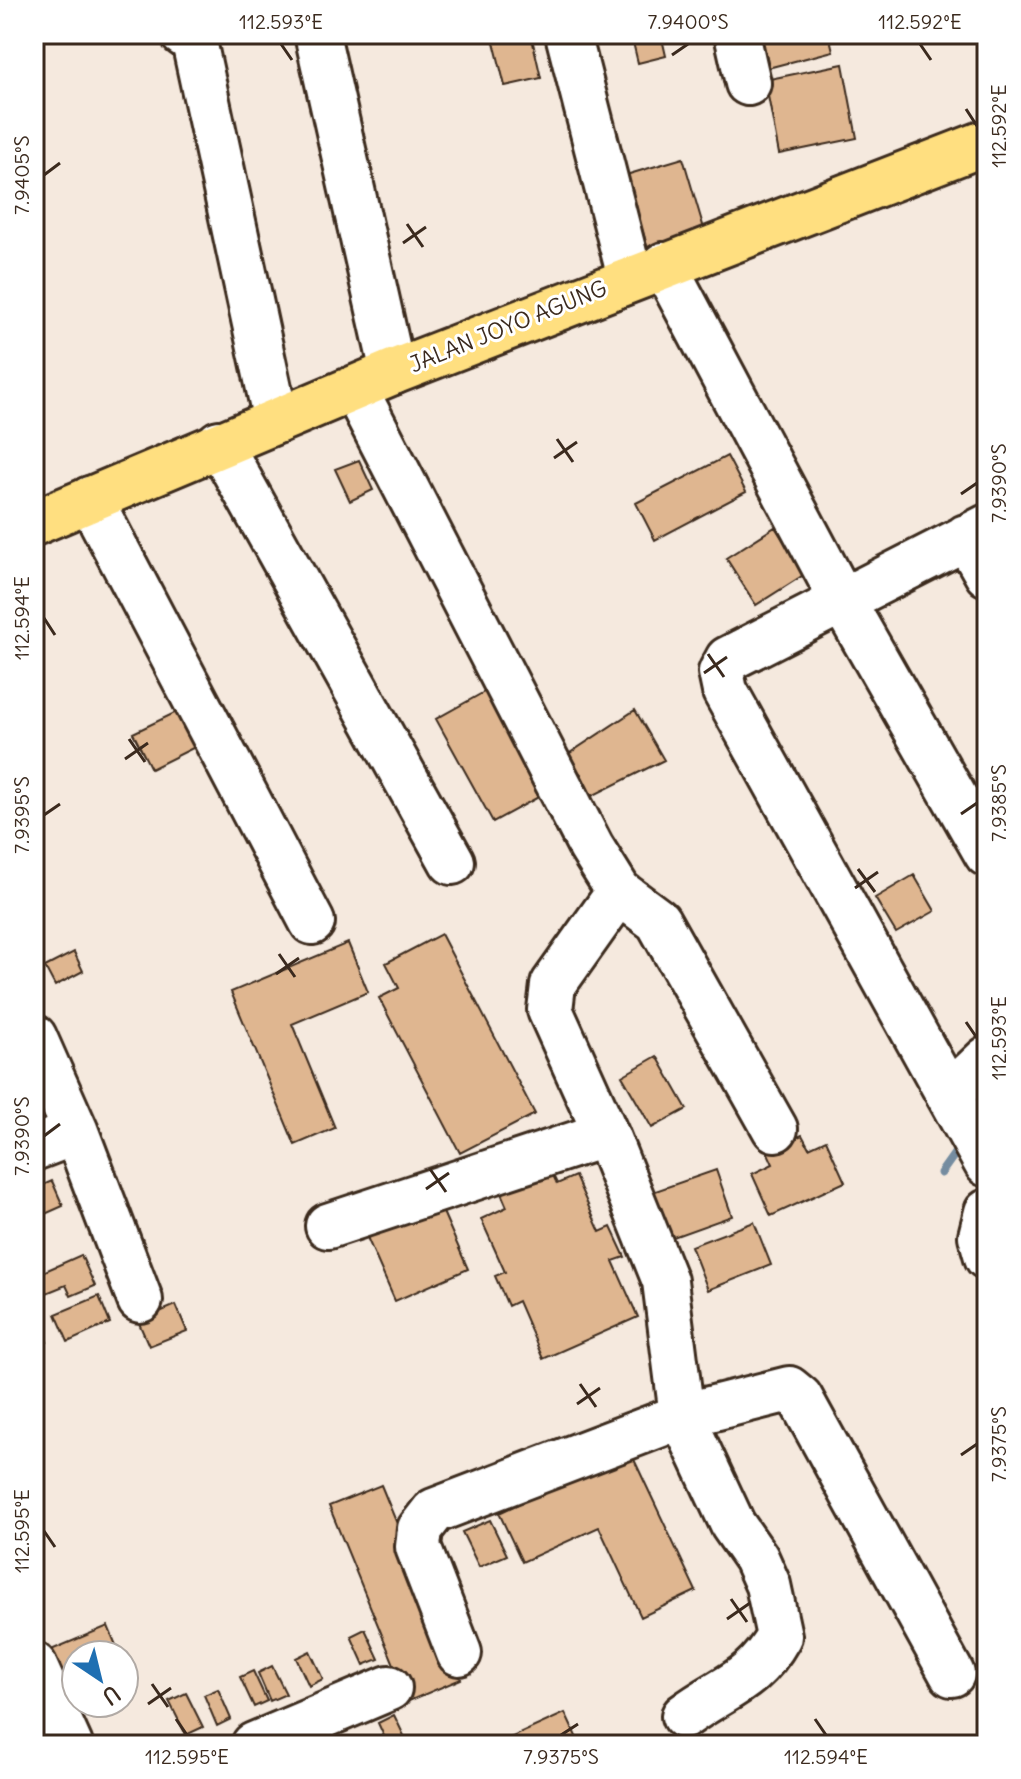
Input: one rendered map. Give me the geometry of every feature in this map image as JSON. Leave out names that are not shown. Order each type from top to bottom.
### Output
[{"type":"main road","name":"JALAN JOYO AGUNG","points":[[34,523],[374,380],[647,271],[987,142]]},
{"type":"street","points":[[183,34],[194,41],[276,421]]},
{"type":"street","points":[[317,34],[374,380],[591,847],[619,892],[658,921],[775,1129]]},
{"type":"street","points":[[568,34],[647,271],[842,600],[987,854]]},
{"type":"street","points":[[737,34],[748,83]]},
{"type":"street","points":[[219,443],[452,862]]},
{"type":"street","points":[[90,499],[312,922]]},
{"type":"street","points":[[979,1150],[793,816],[723,682],[721,672],[728,659],[976,532],[987,574]]},
{"type":"street","points":[[619,892],[553,985],[550,1010],[606,1134],[665,1281],[682,1416],[733,1525],[756,1558],[768,1585],[779,1636],[765,1662],[741,1682],[684,1716]]},
{"type":"street","points":[[34,1037],[76,1132],[140,1300]]},
{"type":"street","points":[[950,1094],[987,1059]]},
{"type":"street","points":[[34,1148],[76,1132]]},
{"type":"street","points":[[328,1226],[606,1134]]},
{"type":"street","points":[[987,1212],[981,1236],[987,1257]]},
{"type":"street","points":[[459,1653],[418,1547],[420,1529],[434,1511],[682,1416],[771,1391],[789,1389],[800,1398],[952,1674]]},
{"type":"street","points":[[34,1665],[70,1745]]},
{"type":"street","points":[[266,1743],[389,1688]]},
{"type":"building","points":[[492,34],[531,34],[541,78],[505,86]]},
{"type":"building","points":[[631,34],[661,34],[666,56],[638,63]]},
{"type":"building","points":[[829,34],[833,51],[764,69],[756,35]]},
{"type":"building","points":[[843,64],[857,138],[779,154],[765,80]]},
{"type":"building","points":[[683,158],[705,232],[648,249],[626,175]]},
{"type":"building","points":[[727,456],[746,492],[655,540],[636,503]]},
{"type":"building","points":[[359,460],[373,490],[350,501],[335,469]]},
{"type":"building","points":[[775,527],[805,574],[756,605],[726,558]]},
{"type":"building","points":[[486,691],[544,794],[493,822],[436,719]]},
{"type":"building","points":[[191,705],[209,740],[151,769],[133,733]]},
{"type":"building","points":[[635,710],[664,760],[592,796],[581,774],[564,757]]},
{"type":"building","points":[[914,875],[935,911],[896,933],[875,898]]},
{"type":"building","points":[[441,934],[535,1114],[460,1153],[379,998],[399,988],[386,963]]},
{"type":"building","points":[[348,943],[368,992],[292,1024],[335,1128],[295,1145],[231,992]]},
{"type":"building","points":[[74,952],[83,971],[55,986],[45,967]]},
{"type":"building","points":[[657,1056],[687,1109],[652,1128],[622,1076]]},
{"type":"building","points":[[802,1135],[809,1148],[826,1140],[845,1182],[771,1216],[752,1174],[773,1164],[767,1151]]},
{"type":"building","points":[[548,1164],[557,1184],[575,1176],[600,1232],[611,1227],[625,1257],[613,1261],[638,1317],[543,1359],[518,1301],[508,1306],[495,1276],[505,1272],[481,1219],[507,1207],[498,1186]]},
{"type":"building","points":[[716,1170],[732,1216],[651,1245],[635,1198]]},
{"type":"building","points":[[52,1181],[63,1206],[36,1218],[34,1189]]},
{"type":"building","points":[[439,1203],[468,1269],[395,1301],[366,1235]]},
{"type":"building","points":[[754,1222],[771,1265],[708,1290],[691,1246]]},
{"type":"building","points":[[81,1255],[95,1286],[71,1296],[66,1285],[34,1298],[34,1276]]},
{"type":"building","points":[[99,1296],[110,1323],[68,1342],[56,1314]]},
{"type":"building","points":[[176,1305],[187,1331],[149,1346],[138,1321]]},
{"type":"building","points":[[34,1312],[47,1342],[34,1347]]},
{"type":"building","points":[[630,1451],[696,1591],[641,1617],[599,1527],[522,1562],[499,1513]]},
{"type":"building","points":[[381,1485],[461,1679],[409,1701],[329,1506]]},
{"type":"building","points":[[490,1520],[507,1555],[479,1567],[462,1532]]},
{"type":"building","points":[[108,1626],[113,1639],[77,1639]]},
{"type":"building","points":[[365,1629],[379,1659],[364,1665],[351,1636]]},
{"type":"building","points":[[60,1646],[60,1671],[51,1650]]},
{"type":"building","points":[[310,1651],[323,1679],[309,1686],[296,1658]]},
{"type":"building","points":[[272,1666],[286,1694],[270,1701],[258,1673]]},
{"type":"building","points":[[253,1671],[267,1701],[254,1707],[240,1677]]},
{"type":"building","points":[[218,1689],[231,1719],[217,1726],[204,1695]]},
{"type":"building","points":[[186,1693],[203,1727],[186,1735],[169,1701]]},
{"type":"building","points":[[565,1713],[580,1745],[495,1745]]},
{"type":"building","points":[[394,1715],[406,1745],[388,1745],[378,1723]]},
{"type":"waterway","points":[[941,1173],[961,1145]]}]
